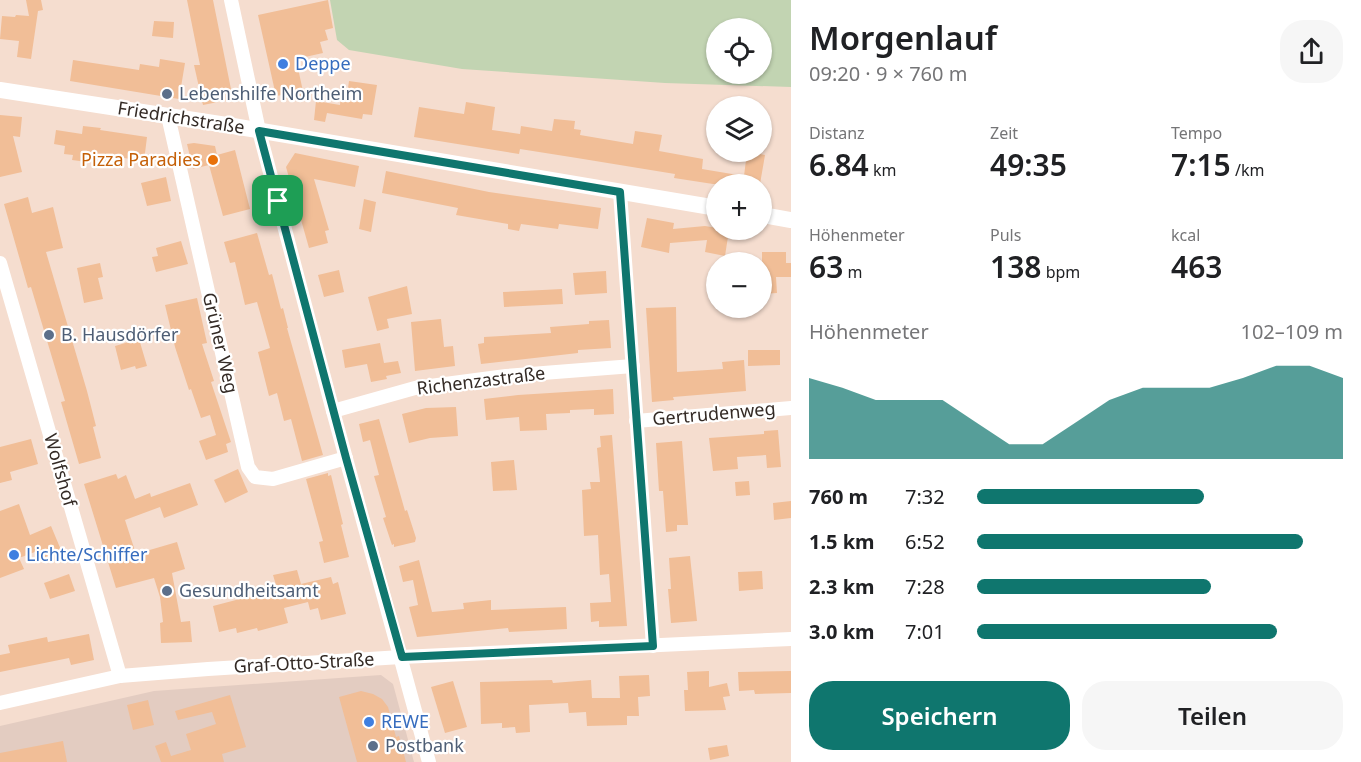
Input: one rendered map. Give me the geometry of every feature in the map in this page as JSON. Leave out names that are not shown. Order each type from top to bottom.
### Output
[{"type":"street","points":[[231,0],[259,131],[429,762]]},
{"type":"street","name":"Friedrichstraße","points":[[0,90],[706,206]]},
{"type":"street","name":"Grüner Weg","points":[[168,116],[248,467],[255,477],[273,479],[346,458]]},
{"type":"street","points":[[620,192],[653,646]]},
{"type":"street","points":[[772,217],[791,220]]},
{"type":"street","name":"Wolfshof","points":[[0,263],[120,676]]},
{"type":"street","name":"Richenzastraße","points":[[333,411],[415,388],[506,376],[633,366]]},
{"type":"street","name":"Gertrudenweg","points":[[636,421],[791,408]]},
{"type":"street","name":"Graf-Otto-Straße","points":[[0,703],[120,676],[402,657],[791,639]]},
{"type":"shaded area","points":[[381,675],[393,684],[414,762],[0,762],[0,726],[154,691]]},
{"type":"green space","points":[[330,0],[791,0],[791,87],[665,83],[462,69],[349,50],[337,40]]},
{"type":"building","points":[[26,0],[41,0],[43,10],[38,11],[31,59],[17,57],[19,41],[0,39],[2,16],[29,16]]},
{"type":"building","points":[[187,0],[213,0],[233,99],[203,105],[194,65],[200,65]]},
{"type":"building","points":[[328,0],[333,28],[325,30],[328,40],[320,42],[323,53],[296,59],[304,96],[283,100],[282,95],[276,96],[258,15]]},
{"type":"building","points":[[154,21],[174,22],[173,38],[152,36]]},
{"type":"building","points":[[160,59],[185,63],[179,99],[70,81],[73,60],[139,70],[140,64],[159,67]]},
{"type":"building","points":[[349,81],[377,85],[372,115],[363,114],[362,119],[327,113],[325,122],[314,120],[316,101],[340,105],[341,94],[347,95]]},
{"type":"building","points":[[466,102],[495,107],[492,130],[520,134],[521,126],[552,131],[554,119],[575,121],[574,129],[581,130],[580,135],[633,144],[635,131],[662,135],[659,151],[703,159],[702,169],[732,174],[706,174],[706,183],[674,178],[675,174],[520,149],[519,154],[414,137],[419,107],[464,114]]},
{"type":"building","points":[[0,115],[22,117],[20,137],[13,136],[22,172],[0,177]]},
{"type":"building","points":[[83,126],[147,137],[144,161],[97,154],[96,159],[87,158],[87,162],[72,160],[73,155],[64,154],[65,146],[54,144],[56,130],[82,134]]},
{"type":"building","points":[[187,144],[215,146],[217,155],[235,150],[250,209],[223,216],[209,165],[193,169]]},
{"type":"building","points":[[295,153],[359,166],[355,187],[314,179],[329,230],[325,231],[328,243],[309,248],[286,167]]},
{"type":"building","points":[[746,162],[764,162],[762,174],[744,174]]},
{"type":"building","points":[[386,171],[489,192],[601,208],[598,229],[559,224],[558,229],[521,224],[519,231],[508,229],[508,224],[456,215],[458,208],[382,193]]},
{"type":"building","points":[[166,177],[171,201],[147,206],[141,183]]},
{"type":"building","points":[[28,197],[32,213],[53,207],[63,248],[46,252],[87,391],[101,458],[79,464],[61,402],[65,401],[31,287],[28,288],[4,204]]},
{"type":"building","points":[[364,199],[376,202],[371,232],[359,229]]},
{"type":"building","points":[[647,218],[674,223],[673,229],[706,226],[707,240],[670,243],[669,253],[641,247]]},
{"type":"building","points":[[257,233],[269,275],[272,274],[281,309],[283,308],[323,455],[302,461],[291,419],[284,421],[277,393],[269,396],[258,352],[270,348],[257,302],[245,305],[235,262],[230,263],[224,242]]},
{"type":"building","points":[[707,240],[727,240],[726,252],[705,252]]},
{"type":"building","points":[[181,241],[188,264],[156,272],[152,257],[158,256],[156,248]]},
{"type":"building","points":[[772,252],[786,252],[786,263],[791,263],[791,277],[776,277],[777,293],[772,293]]},
{"type":"building","points":[[100,263],[103,277],[98,278],[103,299],[84,303],[77,268]]},
{"type":"building","points":[[339,270],[344,292],[324,297],[318,275]]},
{"type":"building","points":[[606,271],[607,293],[575,295],[573,273]]},
{"type":"building","points":[[407,286],[412,314],[387,319],[389,328],[377,331],[368,297]]},
{"type":"building","points":[[562,289],[563,304],[504,307],[503,292]]},
{"type":"building","points":[[197,298],[207,343],[202,344],[214,381],[211,382],[231,442],[226,444],[228,452],[206,460],[199,441],[216,435],[210,415],[201,418],[191,389],[189,390],[165,305]]},
{"type":"building","points":[[676,307],[677,372],[723,369],[722,362],[744,360],[746,391],[673,397],[674,400],[652,402],[646,308]]},
{"type":"building","points":[[441,319],[444,347],[453,346],[455,366],[415,371],[411,322]]},
{"type":"building","points":[[609,320],[611,348],[578,350],[578,353],[481,364],[478,344],[484,343],[484,337],[551,333],[550,327]]},
{"type":"building","points":[[139,339],[147,366],[136,369],[135,366],[121,370],[115,346]]},
{"type":"building","points":[[380,343],[384,363],[398,361],[401,373],[371,382],[367,364],[345,368],[342,350]]},
{"type":"building","points":[[748,350],[780,350],[780,365],[748,366]]},
{"type":"building","points":[[613,389],[614,414],[594,415],[594,409],[546,414],[547,430],[520,431],[519,417],[486,420],[484,399]]},
{"type":"building","points":[[456,407],[458,436],[430,438],[409,443],[402,414],[426,408]]},
{"type":"building","points":[[379,419],[405,511],[407,510],[416,538],[415,542],[394,547],[383,518],[386,517],[374,476],[379,475],[370,440],[363,442],[359,424]]},
{"type":"building","points":[[778,430],[781,467],[767,468],[766,455],[737,457],[738,469],[713,471],[709,438],[764,434],[764,431]]},
{"type":"building","points":[[612,435],[627,626],[599,627],[599,621],[591,622],[590,603],[611,602],[609,574],[600,575],[598,535],[584,536],[582,490],[591,489],[590,482],[600,482],[597,448],[601,447],[600,436]]},
{"type":"building","points":[[31,439],[38,464],[10,472],[12,480],[0,483],[0,447]]},
{"type":"building","points":[[682,441],[688,525],[677,525],[677,531],[666,532],[663,491],[659,491],[656,443]]},
{"type":"building","points":[[514,460],[517,490],[493,491],[491,462]]},
{"type":"building","points":[[238,469],[248,492],[225,503],[214,480]]},
{"type":"building","points":[[328,473],[328,476],[331,475],[349,557],[324,563],[319,542],[323,541],[306,479]]},
{"type":"building","points":[[116,474],[118,479],[126,475],[135,499],[150,493],[151,497],[190,483],[198,505],[164,518],[160,507],[125,520],[136,554],[177,542],[185,569],[172,573],[181,622],[190,621],[192,642],[161,643],[160,623],[163,622],[160,597],[154,578],[116,588],[84,484]]},
{"type":"building","points":[[749,481],[750,495],[736,496],[735,482]]},
{"type":"building","points":[[791,501],[791,518],[774,520],[773,503]]},
{"type":"building","points":[[19,504],[30,535],[51,526],[61,550],[43,558],[40,550],[19,558],[24,569],[0,578],[0,511]]},
{"type":"building","points":[[690,556],[697,621],[671,623],[668,589],[671,589],[669,558]]},
{"type":"building","points":[[419,560],[432,612],[464,609],[463,603],[491,600],[491,610],[566,607],[567,629],[509,632],[508,628],[417,637],[409,607],[418,605],[413,580],[403,582],[399,566]]},
{"type":"building","points":[[297,570],[301,584],[331,577],[333,584],[338,582],[346,614],[321,620],[318,608],[310,610],[308,602],[284,608],[288,623],[258,631],[257,628],[237,633],[236,628],[219,632],[213,606],[259,594],[258,590],[276,585],[273,575]]},
{"type":"building","points":[[762,571],[763,589],[739,591],[738,572]]},
{"type":"building","points":[[69,574],[75,591],[50,599],[44,583]]},
{"type":"building","points":[[89,634],[94,660],[71,665],[69,658],[0,672],[0,655],[10,653],[8,645],[47,637],[48,642]]},
{"type":"building","points":[[709,671],[709,687],[727,683],[730,696],[723,697],[726,710],[685,711],[684,690],[688,690],[687,672]]},
{"type":"building","points":[[791,671],[791,693],[755,694],[754,690],[739,691],[738,672]]},
{"type":"building","points":[[649,675],[650,696],[638,697],[639,716],[627,716],[627,725],[587,726],[586,712],[569,713],[568,703],[529,705],[530,732],[516,733],[515,727],[502,728],[502,723],[481,724],[480,682],[552,680],[553,683],[591,680],[592,698],[620,698],[619,676]]},
{"type":"building","points":[[453,681],[467,727],[445,733],[431,687]]},
{"type":"building","name":"REWE","points":[[361,691],[382,699],[388,707],[406,762],[357,762],[339,697]]},
{"type":"building","points":[[230,695],[246,747],[222,754],[224,762],[161,762],[155,746],[166,742],[171,756],[191,750],[186,734],[216,724],[212,712],[178,720],[175,711]]},
{"type":"building","points":[[148,700],[154,725],[133,730],[127,705]]},
{"type":"building","points":[[63,741],[67,762],[0,762],[0,753]]},
{"type":"building","points":[[727,745],[729,756],[710,760],[708,748]]},
{"type":"place","name":"Deppe","points":[[283,64]]},
{"type":"place","name":"Lebenshilfe Northeim","points":[[167,94]]},
{"type":"place","name":"Pizza Paradies","points":[[213,160]]},
{"type":"place","name":"B. Hausdörfer","points":[[49,335]]},
{"type":"place","name":"Lichte/Schiffer","points":[[14,555]]},
{"type":"place","name":"Gesundheitsamt","points":[[167,591]]},
{"type":"place","name":"REWE","points":[[369,722]]},
{"type":"place","name":"Postbank","points":[[373,746]]},
{"type":"route","points":[[259,131],[620,192],[653,646],[402,657],[346,458],[278,201],[259,131]]}]
